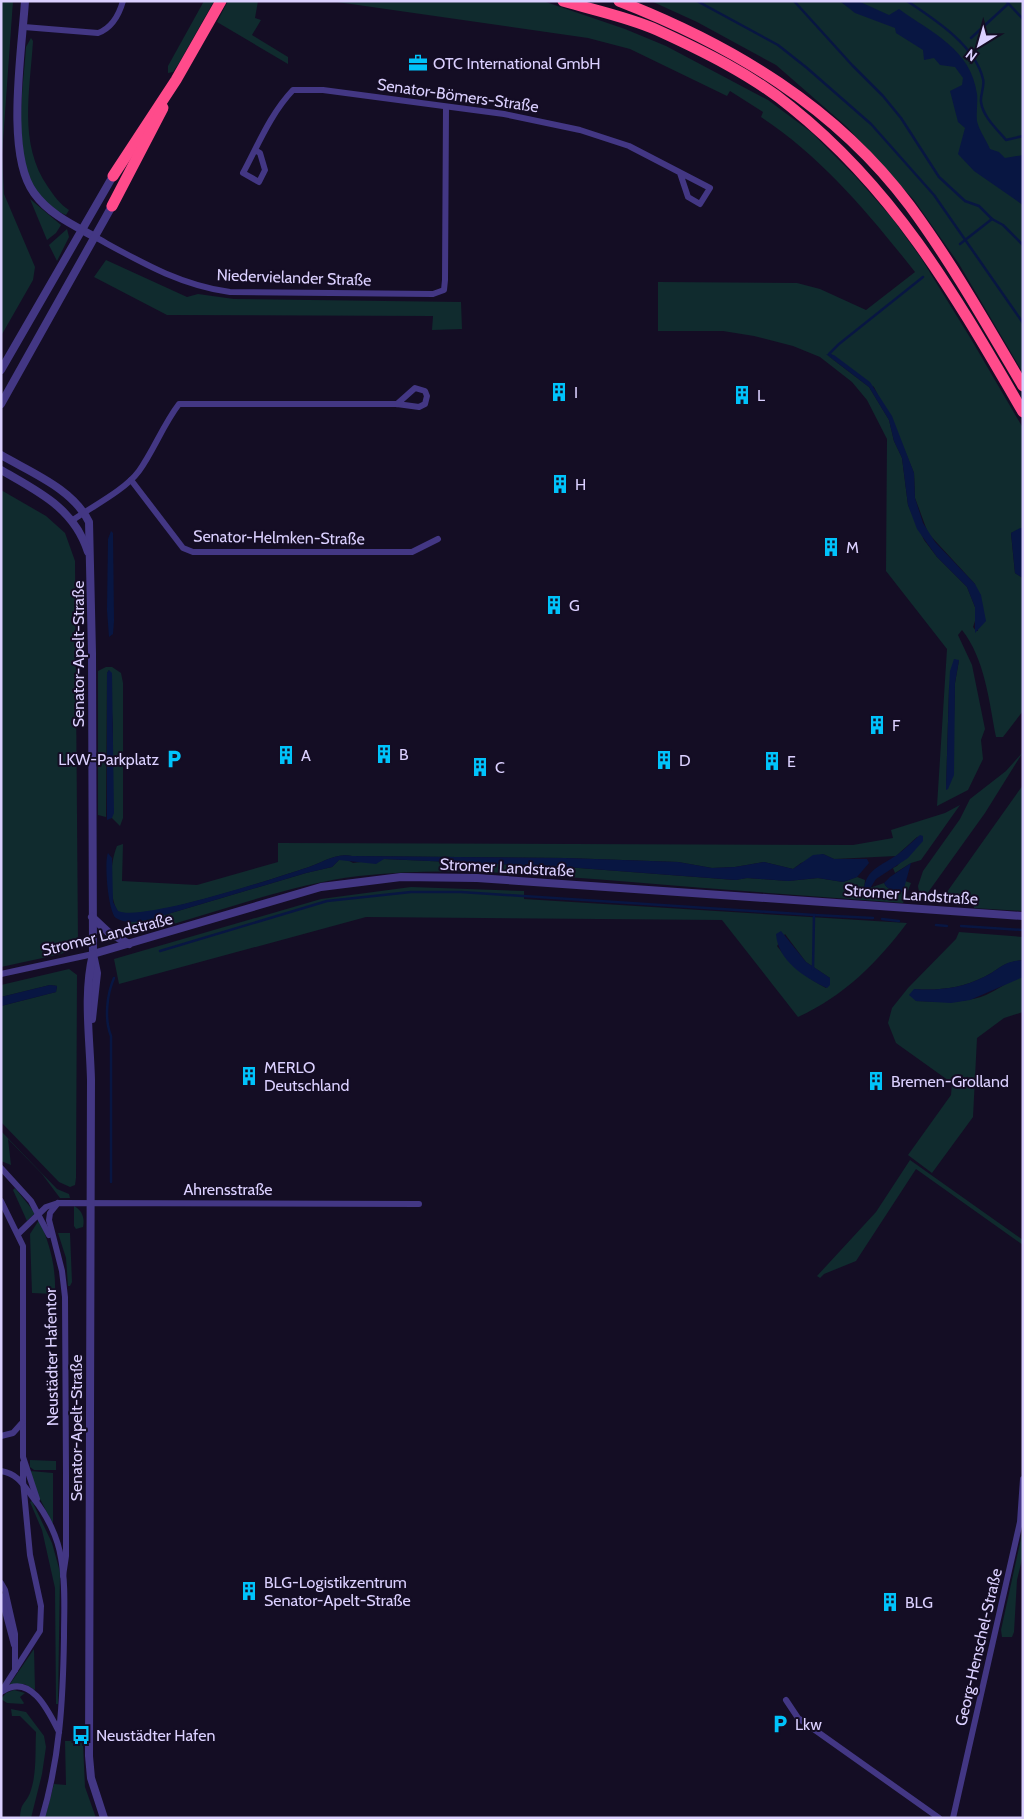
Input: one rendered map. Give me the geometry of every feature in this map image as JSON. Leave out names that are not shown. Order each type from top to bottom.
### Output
[{"type":"highway","points":[[114,176],[176,80],[221,1]]},
{"type":"highway","points":[[563,1],[655,29],[730,66],[790,106],[842,151],[897,212],[925,250],[1023,412]]},
{"type":"highway","points":[[572,1],[588,9]]},
{"type":"highway","points":[[619,1],[671,21],[738,55],[792,91],[841,131],[872,161],[909,204],[936,243],[1023,386]]},
{"type":"highway","points":[[112,206],[155,126],[176,80]]},
{"type":"street","points":[[25,1],[16,134],[18,157],[23,176],[33,192],[46,207],[95,237]]},
{"type":"street","points":[[24,28],[98,33],[106,30],[114,22],[123,1]]},
{"type":"street","name":"Senator-Bömers-Straße","points":[[255,150],[260,153],[265,170],[258,182],[242,173],[255,150],[283,101],[293,90],[323,90],[504,114],[580,130],[628,146],[710,188],[700,204],[688,197],[680,173]]},
{"type":"street","name":"Niedervielander Straße","points":[[95,237],[158,272],[190,284],[230,292],[433,294],[444,290],[446,107]]},
{"type":"street","points":[[1,370],[114,176]]},
{"type":"street","points":[[1,404],[112,206]]},
{"type":"street","points":[[73,520],[131,480],[179,404],[397,404]]},
{"type":"street","points":[[1,455],[53,485],[84,512]]},
{"type":"street","name":"Senator-Apelt-Straße","points":[[1,470],[56,504],[73,520],[80,530],[91,563]]},
{"type":"street","name":"Senator-Helmken-Straße","points":[[131,480],[182,548],[194,552],[412,552],[438,539]]},
{"type":"street","name":"Senator-Apelt-Straße","points":[[84,512],[89,522],[91,563],[93,954],[88,974],[90,1036],[89,1756],[91,1778],[104,1818]]},
{"type":"street","name":"Stromer Landstraße","points":[[1,974],[93,954],[321,887],[401,877],[477,878],[1023,916]]},
{"type":"street","points":[[92,917],[108,932],[129,944]]},
{"type":"street","name":"Neustädter Hafentor","points":[[1,1168],[39,1214],[58,1254]]},
{"type":"street","name":"Neustädter Hafentor","points":[[1,1201],[23,1246],[23,1457],[39,1505]]},
{"type":"street","name":"Ahrensstraße","points":[[18,1234],[46,1207],[58,1203],[420,1204]]},
{"type":"street","name":"Neustädter Hafentor","points":[[58,1203],[50,1213],[49,1220],[62,1271],[64,1297],[66,1556],[63,1576]]},
{"type":"street","points":[[1,1436],[13,1433],[22,1423]]},
{"type":"street","points":[[1,1692],[40,1631],[41,1606],[30,1555],[23,1481],[23,1457]]},
{"type":"street","points":[[1,1472],[10,1473],[23,1481],[39,1505],[58,1543],[63,1576],[63,1705],[56,1761],[42,1818]]},
{"type":"street","name":"Georg-Henschel-Straße","points":[[953,1818],[1020,1522],[1022,1480]]},
{"type":"street","points":[[1,1584],[5,1590],[13,1625],[15,1671]]},
{"type":"street","points":[[1,1596],[9,1635],[15,1650]]},
{"type":"street","points":[[1,1692],[15,1686],[30,1689],[48,1711],[60,1733]]},
{"type":"street","points":[[786,1700],[798,1718],[939,1818]]},
{"type":"green space","points":[[1,1],[13,1],[2,155],[4,194],[35,267],[33,280],[1,336]]},
{"type":"green space","points":[[204,1],[214,1],[179,63],[173,72],[168,73],[168,66]]},
{"type":"green space","points":[[228,1],[258,1],[255,18],[261,20],[252,35],[288,57],[288,64],[217,22]]},
{"type":"green space","points":[[330,1],[543,1],[625,29],[666,46],[768,100],[811,132],[856,177],[892,218],[921,258],[1023,428],[1023,528],[1011,533],[1015,573],[1023,578],[1023,711],[1003,737],[996,737],[981,667],[970,641],[962,630],[958,635],[972,665],[985,729],[981,740],[983,759],[968,790],[937,806],[947,649],[886,571],[887,439],[867,400],[852,382],[820,357],[793,346],[754,336],[723,331],[658,331],[658,282],[797,283],[820,289],[866,310],[915,272],[881,229],[844,188],[804,150],[761,117],[763,112],[730,91],[727,96],[630,49],[588,38]],"holes":[[[827,355],[874,387],[900,439],[914,473],[915,498],[928,533],[975,584],[978,631],[973,627],[976,618],[975,607],[967,587],[937,557],[924,540],[908,505],[902,458],[894,441],[889,420],[869,387]],[[959,660],[955,683],[954,718],[946,790],[949,688]]]},
{"type":"green space","points":[[651,1],[840,1],[848,7],[844,1],[1023,1],[1023,192],[1014,198],[1023,205],[1023,373],[959,264],[914,200],[847,127],[776,65],[697,22]]},
{"type":"green space","points":[[31,38],[33,41],[28,117],[29,135],[39,170],[57,200],[69,210],[66,215],[46,203],[33,186],[25,165],[22,141],[22,91],[26,47]]},
{"type":"green space","points":[[30,199],[61,225],[56,233],[47,240]]},
{"type":"green space","points":[[67,229],[69,237],[57,261],[49,245]]},
{"type":"green space","points":[[106,260],[187,297],[198,294],[234,299],[461,302],[462,329],[432,330],[433,316],[167,315],[94,277]]},
{"type":"green space","points":[[1,490],[46,516],[65,533],[75,561],[78,946],[61,954],[1,967]]},
{"type":"green space","points":[[106,667],[112,667],[121,673],[123,683],[123,818],[120,826],[112,818],[113,726],[109,670],[107,673],[106,817],[98,815],[98,671]]},
{"type":"green space","points":[[1023,752],[985,813],[924,898],[919,892],[918,886],[923,871],[960,819],[970,799],[1006,771]]},
{"type":"green space","points":[[1023,785],[1023,911],[974,908],[973,902],[942,899]]},
{"type":"green space","points":[[960,805],[921,860],[911,863],[895,873],[893,868],[897,866],[923,836],[917,837],[896,856],[834,859],[823,854],[801,863],[793,869],[764,862],[735,867],[712,868],[678,862],[566,858],[340,855],[312,866],[209,898],[153,911],[132,913],[118,912],[111,888],[115,853],[117,846],[123,844],[122,881],[197,885],[278,862],[278,843],[853,845],[893,838],[891,830],[945,813]]},
{"type":"green space","points":[[346,859],[353,863],[384,859],[566,867],[735,880],[747,878],[788,881],[818,878],[843,882],[857,877],[865,880],[864,890],[884,883],[890,889],[903,892],[905,881],[911,883],[903,903],[529,874],[393,873],[359,876],[305,886],[147,931],[133,933],[128,922],[151,919],[332,867],[339,860]]},
{"type":"green space","points":[[411,887],[524,891],[524,899],[907,923],[884,952],[845,989],[815,1009],[798,1017],[722,920],[366,917],[119,984],[114,959],[321,899]],"holes":[[[785,934],[806,962],[830,978],[826,988],[799,970],[777,946]]]},
{"type":"green space","points":[[959,932],[1023,937],[1023,960],[1005,964],[976,981],[959,986],[932,990],[914,989],[916,1001],[951,1002],[969,1000],[986,995],[1020,976],[1023,977],[1023,1012],[1004,1018],[977,1038],[973,1117],[932,1173],[908,1155],[951,1095],[952,1083],[896,1043],[888,1023],[892,1008],[908,988],[956,939]]},
{"type":"green space","points":[[69,969],[77,975],[76,1178],[75,1185],[70,1187],[59,1182],[1,1122],[1,1006],[56,992],[57,986],[50,985],[1,997],[1,985]]},
{"type":"green space","points":[[1,1131],[57,1189],[69,1194],[70,1198],[60,1198],[42,1174],[8,1139],[11,1165],[1,1161]]},
{"type":"green space","points":[[910,1160],[1023,1240],[1023,1245],[916,1169],[856,1261],[824,1274],[820,1278],[817,1276],[876,1212]]},
{"type":"green space","points":[[15,1188],[35,1213],[27,1221],[13,1190]]},
{"type":"green space","points":[[74,1206],[81,1212],[84,1220],[83,1227],[76,1229],[74,1226]]},
{"type":"green space","points":[[39,1220],[51,1256],[55,1294],[32,1293],[30,1234]]},
{"type":"green space","points":[[58,1233],[70,1233],[72,1282],[70,1286],[68,1286],[66,1258]]},
{"type":"green space","points":[[30,1460],[56,1461],[56,1470],[34,1470],[30,1467]]},
{"type":"green space","points":[[30,1471],[53,1473],[53,1524],[38,1495]]},
{"type":"green space","points":[[32,1501],[52,1543],[60,1572],[58,1704],[56,1704],[55,1588],[42,1530],[30,1502]]},
{"type":"green space","points":[[1023,1529],[1023,1555],[1017,1580],[1014,1632],[1012,1637],[1002,1637],[1001,1630]]},
{"type":"green space","points":[[34,1649],[35,1690],[24,1684],[10,1684]]},
{"type":"green space","points":[[14,1690],[25,1693],[20,1697],[23,1704],[7,1703],[1,1699],[6,1693]]},
{"type":"green space","points":[[11,1709],[26,1712],[44,1736],[46,1747],[42,1774],[31,1818],[20,1818],[22,1806],[30,1793],[34,1778],[36,1732],[20,1716],[12,1716]]},
{"type":"green space","points":[[73,1737],[83,1743],[85,1787],[96,1818],[45,1818],[54,1784],[66,1785],[65,1741],[71,1741]]},
{"type":"water","points":[[840,1],[858,1],[889,15],[899,9],[937,35],[958,54],[967,65],[973,78],[977,94],[977,121],[990,149],[999,152],[1005,158],[1023,155],[1023,205],[974,171],[958,154],[965,128],[958,122],[950,91],[962,85],[963,78],[955,67],[940,65],[934,58],[924,60],[923,50],[896,33],[895,28],[855,13]]},
{"type":"water","points":[[826,354],[834,355],[870,382],[892,416],[914,473],[915,498],[923,523],[935,542],[975,584],[981,595],[986,621],[975,633],[975,607],[967,587],[937,557],[917,529],[908,505],[902,458],[894,441],[889,420],[869,387]]},
{"type":"water","points":[[1023,528],[1023,578],[1015,573],[1011,533]]},
{"type":"water","points":[[111,531],[113,533],[114,621],[113,634],[109,637],[107,610],[108,539]]},
{"type":"water","points":[[954,659],[959,660],[955,683],[954,775],[946,790],[950,671]]},
{"type":"water","points":[[109,670],[112,673],[114,813],[112,818],[107,820],[107,673]]},
{"type":"water","points":[[920,835],[923,836],[923,841],[908,858],[876,879],[869,890],[864,890],[867,878],[875,869],[897,855]]},
{"type":"water","points":[[108,853],[112,858],[113,902],[118,911],[132,913],[180,905],[239,889],[340,855],[566,858],[678,862],[712,868],[735,867],[764,862],[793,869],[813,855],[823,854],[834,859],[867,859],[869,863],[857,877],[843,882],[818,878],[788,881],[747,878],[736,880],[566,867],[384,859],[376,864],[339,860],[332,867],[151,919],[129,922],[116,918],[113,914],[107,876]]},
{"type":"water","points":[[911,863],[903,892],[892,890],[886,886],[884,883],[890,877]]},
{"type":"water","points":[[781,931],[806,962],[830,978],[830,985],[827,988],[801,973],[787,960],[778,944],[776,934]]},
{"type":"water","points":[[1023,960],[1023,977],[970,1000],[951,1003],[916,1001],[909,995],[914,989],[932,990],[967,984],[990,974],[1005,964]]},
{"type":"water","points":[[50,985],[57,986],[56,992],[1,1006],[1,997]]},
{"type":"waterway","points":[[697,1],[778,45],[871,124],[934,195],[1023,323]]},
{"type":"waterway","points":[[794,1],[883,96],[901,118],[939,177],[965,201],[979,206],[992,219],[1003,225],[1023,245]]},
{"type":"waterway","points":[[907,1],[952,34],[972,55],[983,79],[981,99],[987,118],[1006,140],[1023,136]]},
{"type":"waterway","points":[[1006,1],[1023,19]]},
{"type":"waterway","points":[[971,38],[1008,4]]},
{"type":"waterway","points":[[960,244],[992,219]]},
{"type":"waterway","points":[[831,355],[829,354],[839,344],[923,277]]},
{"type":"waterway","points":[[160,951],[327,901],[411,892],[461,892],[814,915],[813,969]]},
{"type":"waterway","points":[[814,915],[873,918]]},
{"type":"waterway","points":[[882,919],[899,921]]},
{"type":"waterway","points":[[936,925],[947,926]]},
{"type":"waterway","points":[[961,926],[1023,930]]},
{"type":"waterway","points":[[111,1182],[111,1036],[107,1014],[108,999],[114,978]]},
{"type":"place","name":"OTC International GmbH","points":[[418,63]]},
{"type":"place","name":"I","points":[[559,392]]},
{"type":"place","name":"L","points":[[742,395]]},
{"type":"place","name":"H","points":[[560,484]]},
{"type":"place","name":"M","points":[[831,547]]},
{"type":"place","name":"G","points":[[554,605]]},
{"type":"place","name":"F","points":[[877,725]]},
{"type":"place","name":"B","points":[[384,754]]},
{"type":"place","name":"A","points":[[286,755]]},
{"type":"place","name":"LKW-Parkplatz","points":[[174,759]]},
{"type":"place","name":"D","points":[[664,760]]},
{"type":"place","name":"E","points":[[772,761]]},
{"type":"place","name":"C","points":[[480,767]]},
{"type":"place","name":"MERLO Deutschland","points":[[249,1076]]},
{"type":"place","name":"Bremen-Grolland","points":[[876,1081]]},
{"type":"place","name":"BLG-Logistikzentrum Senator-Apelt-Straße","points":[[249,1591]]},
{"type":"place","name":"BLG","points":[[890,1602]]},
{"type":"place","name":"Lkw","points":[[780,1724]]},
{"type":"place","name":"Neustädter Hafen","points":[[81,1735]]}]
